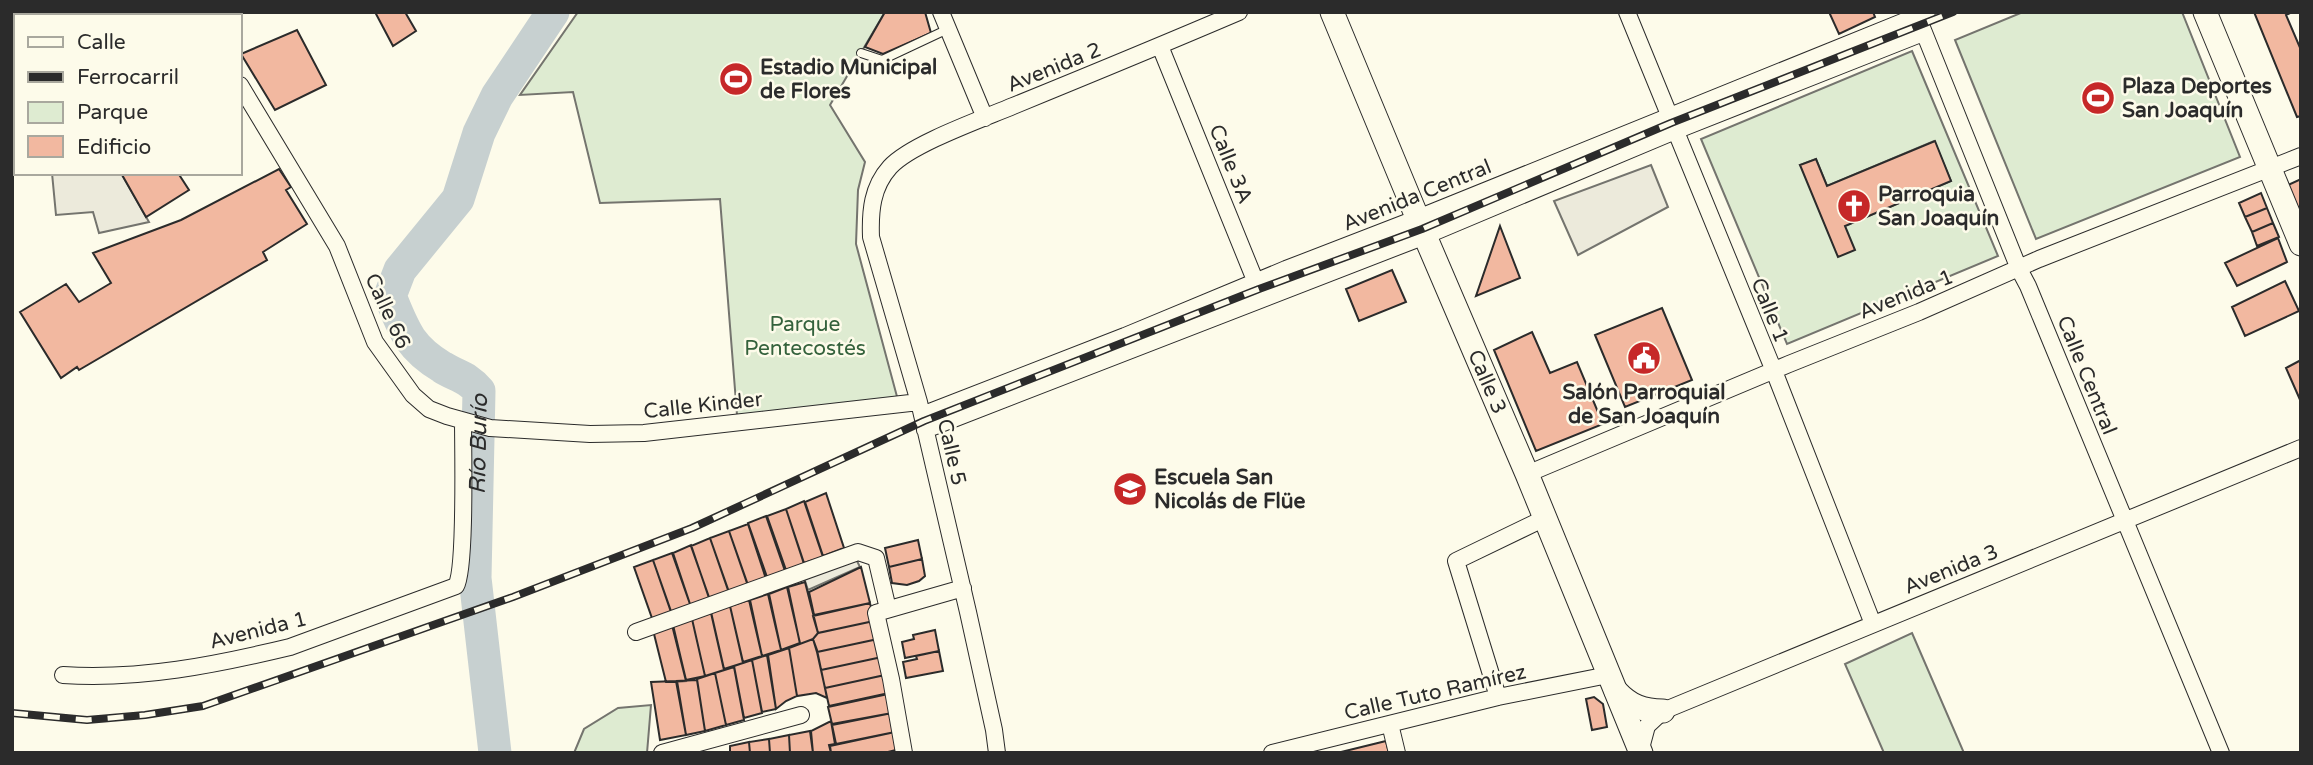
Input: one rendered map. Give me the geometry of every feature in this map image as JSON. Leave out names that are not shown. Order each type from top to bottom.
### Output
[{"type":"main road","name":"Calle 3","points":[[1332,12],[1527,474],[1640,752]]},
{"type":"main road","points":[[2205,12],[2301,244]]},
{"type":"main road","points":[[1611,682],[1633,706],[1646,711],[1663,711]]},
{"type":"street","points":[[942,12],[985,118]]},
{"type":"street","name":"Avenida 2","points":[[890,168],[908,152],[1239,12]]},
{"type":"street","name":"Calle 1","points":[[1627,12],[1774,371],[1873,624]]},
{"type":"street","name":"Avenida Central","points":[[922,416],[1262,299],[1421,227],[1672,124],[1921,13]]},
{"type":"street","name":"Calle Central","points":[[1921,13],[1923,33],[2221,753]]},
{"type":"street","name":"Avenida Central","points":[[1672,124],[1923,33]]},
{"type":"street","name":"Calle 3A","points":[[1160,46],[1262,299]]},
{"type":"street","name":"Calle 66","points":[[242,88],[337,246],[375,342],[391,367],[413,395],[429,408],[490,428]]},
{"type":"street","name":"Avenida 1","points":[[1527,474],[2019,269],[2301,156]]},
{"type":"street","name":"Calle 5","points":[[890,168],[875,190],[870,214],[872,237],[922,416],[963,589],[997,753]]},
{"type":"street","name":"Avenida Central","points":[[922,416],[1255,282],[1421,227]]},
{"type":"street","name":"Calle Kinder","points":[[490,428],[590,434],[644,433],[922,416]]},
{"type":"street","name":"Avenida 1","points":[[63,675],[92,677],[181,671],[290,647],[456,586],[460,580],[463,421]]},
{"type":"street","name":"Avenida 3","points":[[1663,711],[2301,449]]},
{"type":"street","points":[[1498,697],[1456,561],[1545,518]]},
{"type":"street","points":[[636,632],[858,552],[876,558],[888,608]]},
{"type":"street","points":[[904,753],[876,613],[963,589]]},
{"type":"street","name":"Calle Tuto Ramírez","points":[[1272,753],[1498,697],[1611,682]]},
{"type":"street","points":[[1640,752],[1647,726],[1663,711]]},
{"type":"street","points":[[662,753],[801,715]]},
{"type":"street","points":[[1390,724],[1397,753]]},
{"type":"lane","points":[[861,53],[882,60],[948,29]]},
{"type":"green space","name":"Parque Pentecostés","points":[[578,12],[885,12],[830,105],[865,162],[858,190],[856,244],[899,404],[737,415],[720,199],[600,203],[573,92],[520,95]]},
{"type":"green space","name":"Plaza Deportes San Joaquín","points":[[2023,12],[2182,12],[2240,157],[2036,239],[1955,40]]},
{"type":"green space","points":[[1912,51],[1998,256],[1787,344],[1701,139]],"holes":[[[1934,141],[1951,181],[1845,226],[1800,165],[1816,159],[1827,186]]]},
{"type":"green space","points":[[1912,633],[1964,753],[1884,753],[1845,664]]},
{"type":"green space","points":[[651,705],[647,753],[574,753],[584,729],[618,708]]},
{"type":"shaded area","points":[[1651,165],[1668,207],[1578,255],[1554,201]]},
{"type":"shaded area","points":[[52,175],[122,175],[149,222],[99,233],[93,212],[56,215]]},
{"type":"shaded area","points":[[856,559],[860,567],[808,590],[804,578]]},
{"type":"building","points":[[375,12],[405,12],[416,31],[393,46]]},
{"type":"building","points":[[885,12],[925,12],[931,33],[883,54],[865,47]]},
{"type":"building","points":[[1829,12],[1873,12],[1875,17],[1839,34]]},
{"type":"building","points":[[2254,12],[2292,12],[2286,15],[2301,50],[2301,116],[2297,117]]},
{"type":"building","points":[[297,30],[326,85],[275,110],[242,54]]},
{"type":"building","name":"Parroquia San Joaquín","points":[[1935,141],[1951,181],[1845,226],[1855,250],[1838,257],[1800,165],[1816,159],[1827,186]]},
{"type":"building","points":[[279,169],[291,187],[286,190],[307,224],[263,252],[267,260],[61,378],[20,312],[66,284],[79,302],[111,283],[93,253],[181,220]]},
{"type":"building","points":[[122,175],[179,175],[189,190],[146,217]]},
{"type":"building","points":[[2301,179],[2301,207],[2298,208],[2288,185]]},
{"type":"building","points":[[2261,193],[2267,208],[2245,217],[2239,203]]},
{"type":"building","points":[[2267,208],[2273,223],[2252,232],[2245,217]]},
{"type":"building","points":[[2273,223],[2279,237],[2257,246],[2252,232]]},
{"type":"building","points":[[1500,226],[1520,278],[1476,296]]},
{"type":"building","points":[[2278,238],[2287,262],[2237,286],[2225,263]]},
{"type":"building","points":[[1392,270],[1406,302],[1359,321],[1346,289]]},
{"type":"building","points":[[2285,281],[2299,311],[2245,336],[2232,307]]},
{"type":"building","name":"Salón Parroquial de San Joaquín","points":[[1662,308],[1692,380],[1625,407],[1595,335]]},
{"type":"building","points":[[1532,332],[1550,373],[1577,362],[1603,424],[1536,451],[1494,350]]},
{"type":"building","points":[[2301,360],[2301,402],[2286,368]]},
{"type":"building","points":[[826,493],[844,548],[823,556],[805,502]]},
{"type":"building","points":[[804,501],[823,557],[804,563],[786,509]]},
{"type":"building","points":[[786,509],[804,564],[786,570],[767,516]]},
{"type":"building","points":[[766,516],[785,571],[767,577],[748,523]]},
{"type":"building","points":[[748,524],[766,579],[748,585],[729,531]]},
{"type":"building","points":[[729,531],[748,586],[729,592],[710,538]]},
{"type":"building","points":[[710,538],[729,593],[710,600],[691,546]]},
{"type":"building","points":[[918,540],[922,559],[889,567],[885,548]]},
{"type":"building","points":[[691,545],[710,601],[691,607],[673,553]]},
{"type":"building","points":[[672,553],[691,607],[672,614],[653,560]]},
{"type":"building","points":[[922,559],[925,576],[919,581],[907,585],[892,583],[889,567]]},
{"type":"building","points":[[653,560],[672,615],[653,621],[634,567]]},
{"type":"building","points":[[861,567],[870,603],[814,615],[809,592]]},
{"type":"building","points":[[805,582],[818,633],[813,639],[800,644],[788,587]]},
{"type":"building","points":[[787,587],[800,643],[781,650],[769,594]]},
{"type":"building","points":[[768,594],[781,650],[762,656],[750,600]]},
{"type":"building","points":[[749,600],[762,656],[743,662],[730,606]]},
{"type":"building","points":[[870,603],[874,621],[818,633],[813,616]]},
{"type":"building","points":[[730,606],[743,663],[724,669],[711,612]]},
{"type":"building","points":[[711,613],[724,670],[705,676],[692,619]]},
{"type":"building","points":[[692,619],[705,676],[686,680],[673,625]]},
{"type":"building","points":[[874,621],[878,639],[817,652],[813,639],[818,633]]},
{"type":"building","points":[[672,625],[686,681],[666,682],[653,630]]},
{"type":"building","points":[[935,630],[939,651],[905,658],[902,642],[914,639],[913,635]]},
{"type":"building","points":[[813,639],[827,698],[816,693],[797,696],[789,648]]},
{"type":"building","points":[[878,639],[882,657],[821,670],[817,652]]},
{"type":"building","points":[[789,648],[797,696],[776,709],[768,655]]},
{"type":"building","points":[[939,651],[943,671],[906,678],[903,662]]},
{"type":"building","points":[[767,655],[776,709],[762,712],[752,660]]},
{"type":"building","points":[[882,657],[885,675],[825,688],[821,670]]},
{"type":"building","points":[[752,660],[762,713],[744,718],[734,666]]},
{"type":"building","points":[[734,667],[744,720],[726,725],[715,673]]},
{"type":"building","points":[[715,673],[726,725],[705,731],[697,679]]},
{"type":"building","points":[[885,675],[889,693],[829,706],[825,688]]},
{"type":"building","points":[[697,680],[705,731],[686,735],[677,681]]},
{"type":"building","points":[[676,681],[686,735],[660,740],[651,682]]},
{"type":"building","points":[[888,694],[892,713],[832,724],[828,707]]},
{"type":"building","points":[[1594,697],[1603,704],[1607,727],[1592,730],[1586,699]]},
{"type":"building","points":[[892,713],[895,732],[836,744],[832,725]]},
{"type":"building","points":[[831,721],[835,744],[829,745],[831,753],[813,753],[811,731]]},
{"type":"building","points":[[810,731],[813,753],[790,753],[789,735]]},
{"type":"building","points":[[895,732],[896,750],[884,753],[831,753],[830,746]]},
{"type":"building","points":[[789,735],[790,753],[770,753],[769,739]]},
{"type":"building","points":[[769,739],[770,753],[750,753],[749,742]]},
{"type":"building","points":[[1386,741],[1389,753],[1337,753]]},
{"type":"building","points":[[749,742],[750,753],[730,753],[730,746]]},
{"type":"waterway","name":"Río Burío","points":[[495,753],[475,578],[479,391],[466,380],[431,360],[415,345],[390,296],[400,270],[458,199],[479,133],[497,96],[553,12]]},
{"type":"railway","points":[[12,713],[87,720],[203,706],[513,597],[692,528],[924,421],[1259,289],[1422,229],[1671,123],[1953,12]]},
{"type":"place","name":"Estadio Municipal de Flores","points":[[736,79]]},
{"type":"place","name":"Plaza Deportes San Joaquín","points":[[2098,98]]},
{"type":"place","name":"Parroquia San Joaquín","points":[[1854,206]]},
{"type":"place","name":"Salón Parroquial de San Joaquín","points":[[1644,358]]},
{"type":"place","name":"Escuela San Nicolás de Flüe","points":[[1130,489]]}]
